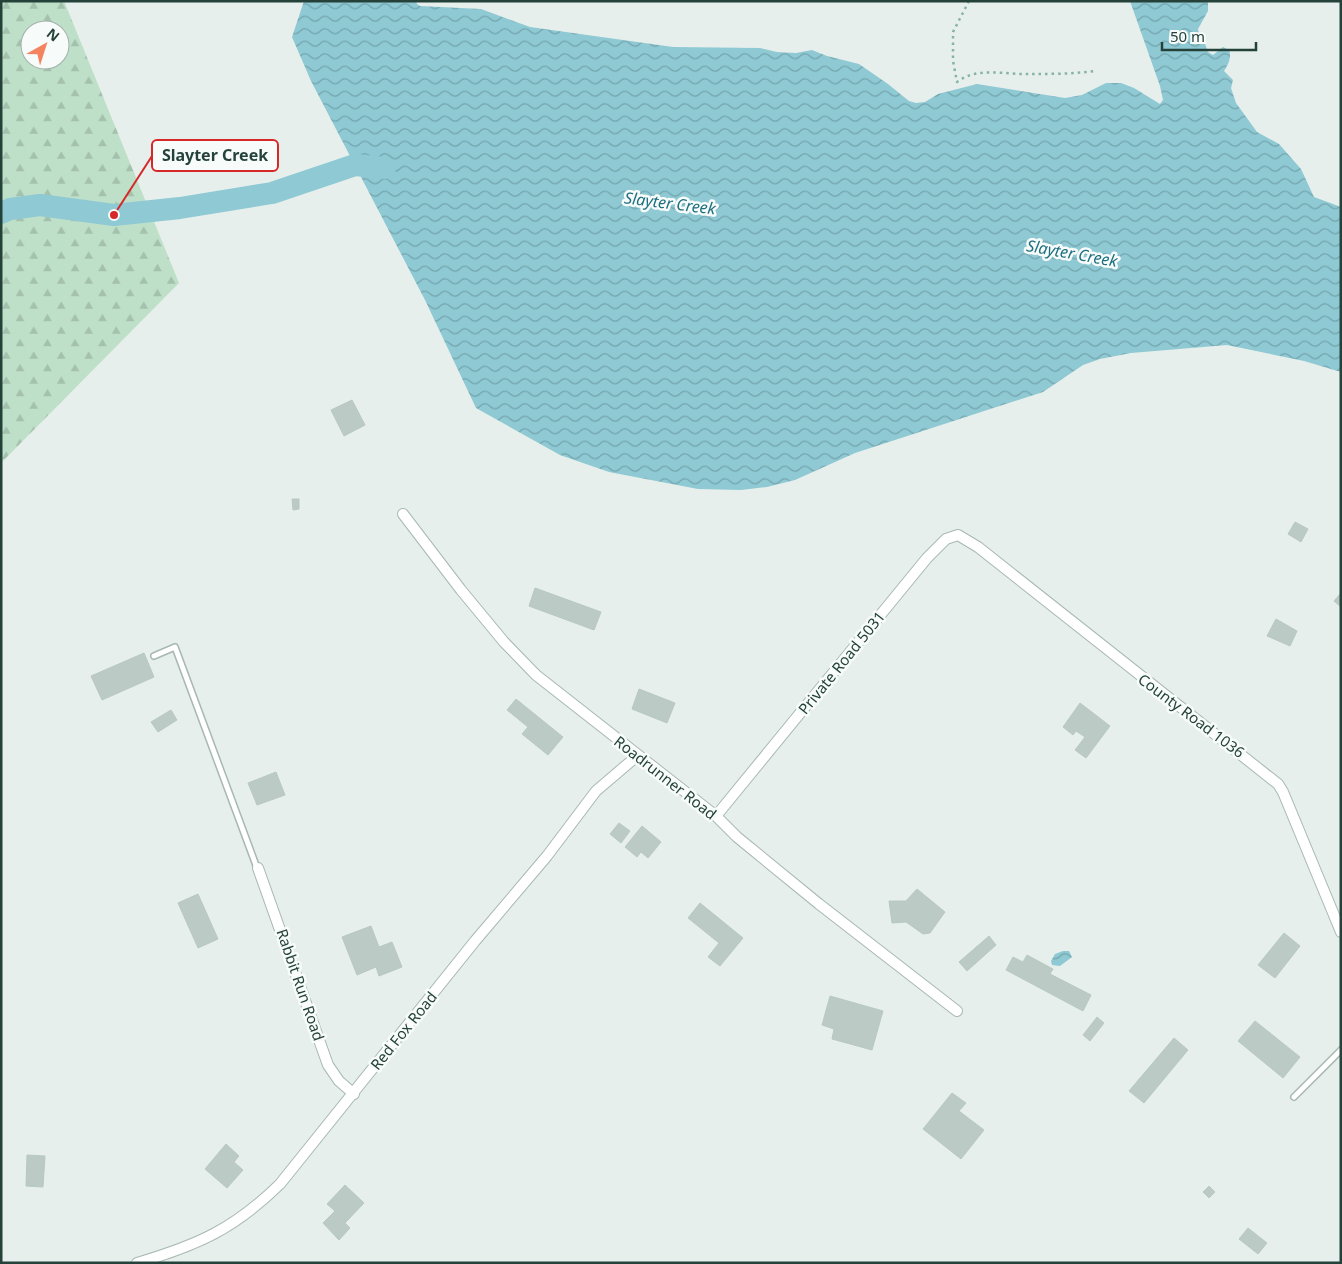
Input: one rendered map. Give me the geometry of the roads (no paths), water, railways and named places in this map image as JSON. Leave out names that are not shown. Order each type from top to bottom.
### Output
[{"type":"street","name":"Roadrunner Road","points":[[403,514],[460,590],[504,642],[536,675],[716,816],[737,837],[819,904],[957,1011]]},
{"type":"street","name":"Private Road 5031","points":[[716,816],[939,545],[953,535],[958,535],[978,547]]},
{"type":"street","name":"County Road 1036","points":[[978,547],[1278,784],[1341,932]]},
{"type":"street","name":"Red Fox Road","points":[[137,1263],[198,1244],[249,1213],[297,1166],[475,941],[547,856],[596,791],[637,756]]},
{"type":"street","name":"Rabbit Run Road","points":[[258,868],[328,1065],[339,1081],[354,1094]]},
{"type":"lane","points":[[154,656],[175,647],[258,868]]},
{"type":"lane","points":[[1294,1097],[1341,1050]]},
{"type":"water","points":[[304,1],[416,1],[420,6],[481,9],[530,27],[673,47],[760,48],[777,52],[796,53],[812,50],[859,64],[909,101],[916,103],[925,102],[938,94],[977,84],[1065,98],[1082,95],[1106,83],[1121,83],[1134,88],[1160,104],[1163,100],[1160,86],[1130,1],[1208,1],[1208,11],[1198,29],[1199,35],[1203,38],[1208,52],[1213,55],[1223,47],[1229,50],[1230,58],[1224,71],[1233,80],[1231,88],[1236,103],[1257,132],[1279,144],[1301,169],[1314,197],[1341,207],[1341,372],[1304,361],[1227,345],[1131,353],[1100,359],[1083,365],[1043,392],[855,453],[795,480],[767,487],[741,490],[698,489],[609,472],[560,455],[476,408],[425,300],[311,81],[292,37]]},
{"type":"water","points":[[1069,951],[1072,957],[1060,966],[1052,965],[1051,961],[1055,954]]},
{"type":"waterway","name":"Slayter Creek","points":[[1,213],[10,209],[40,205],[114,215],[180,208],[272,193],[355,165],[385,168]]},
{"type":"place","name":"Slayter Creek","points":[[114,215]]}]
